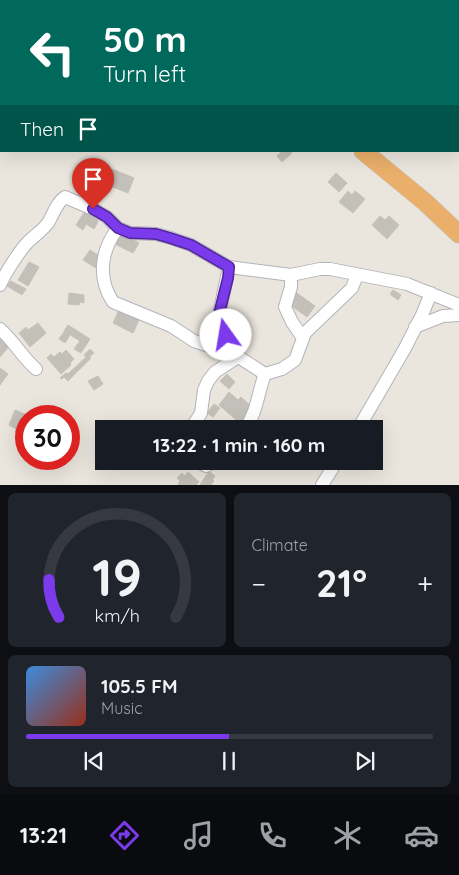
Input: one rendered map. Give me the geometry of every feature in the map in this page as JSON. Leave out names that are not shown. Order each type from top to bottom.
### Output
[{"type":"highway","points":[[367,152],[458,230]]},
{"type":"street","points":[[0,285],[5,274],[24,247],[45,227],[63,198],[74,200],[93,209],[107,217],[118,228],[130,233],[156,234],[191,245],[229,267],[291,275],[325,269],[392,280],[459,305]]},
{"type":"street","points":[[118,228],[110,240],[102,269],[104,281],[113,302],[171,326],[194,341],[235,354],[265,374],[282,370],[295,360],[303,338],[309,329],[352,288],[356,275]]},
{"type":"street","points":[[229,267],[221,305],[221,316],[226,335],[235,354]]},
{"type":"street","points":[[291,275],[291,287],[285,307],[303,338]]},
{"type":"street","points":[[363,420],[383,388],[431,293]]},
{"type":"street","points":[[415,327],[442,316],[459,315]]},
{"type":"street","points":[[0,329],[11,338],[25,360],[36,369]]},
{"type":"street","points":[[197,420],[201,413],[204,390],[208,381],[235,354]]},
{"type":"street","points":[[250,420],[254,414],[258,393],[265,374]]},
{"type":"street","points":[[322,485],[331,470]]},
{"type":"building","points":[[281,152],[292,153],[282,162],[277,156]]},
{"type":"building","points":[[112,169],[134,178],[128,193],[105,184]]},
{"type":"building","points":[[89,171],[99,177],[92,188],[82,181]]},
{"type":"building","points":[[336,173],[347,183],[339,192],[328,182]]},
{"type":"building","points":[[348,191],[352,195],[355,191],[365,199],[353,213],[339,202]]},
{"type":"building","points":[[85,211],[99,216],[94,229],[86,224],[83,230],[76,225]]},
{"type":"building","points":[[380,216],[385,220],[389,216],[399,225],[387,239],[372,225]]},
{"type":"building","points":[[118,232],[139,243],[133,253],[113,243]]},
{"type":"building","points":[[90,250],[103,258],[96,268],[83,260]]},
{"type":"building","points":[[29,262],[39,267],[28,286],[18,280]]},
{"type":"building","points":[[11,281],[26,289],[22,295],[7,286]]},
{"type":"building","points":[[393,290],[401,295],[398,300],[390,294]]},
{"type":"building","points":[[294,291],[315,306],[307,317],[286,302]]},
{"type":"building","points":[[69,293],[84,295],[84,303],[80,302],[79,305],[68,304]]},
{"type":"building","points":[[119,310],[139,320],[133,333],[113,323]]},
{"type":"building","points":[[38,323],[46,333],[30,347],[19,333],[26,327],[28,330]]},
{"type":"building","points":[[68,325],[90,339],[81,353],[74,349],[80,341],[64,331]]},
{"type":"building","points":[[64,332],[70,335],[65,343],[59,339]]},
{"type":"building","points":[[0,337],[10,345],[0,357]]},
{"type":"building","points":[[90,349],[94,353],[89,357],[91,358],[68,381],[64,377],[60,378],[66,373],[68,374],[86,357],[84,355]]},
{"type":"building","points":[[66,350],[74,359],[70,363],[71,365],[61,374],[47,358],[51,354],[54,357],[60,352],[62,354]]},
{"type":"building","points":[[0,368],[8,374],[0,385]]},
{"type":"building","points":[[227,374],[235,382],[229,389],[220,381]]},
{"type":"building","points":[[98,376],[103,384],[94,390],[88,381]]},
{"type":"building","points":[[229,392],[238,400],[241,397],[254,409],[244,420],[236,420],[219,405]]},
{"type":"building","points":[[214,404],[220,408],[213,417],[207,413]]},
{"type":"building","points":[[15,410],[15,428],[9,425]]},
{"type":"building","points":[[209,471],[215,476],[212,480],[214,481],[211,485],[200,485]]},
{"type":"building","points":[[188,472],[199,482],[196,485],[179,485],[180,481],[177,478],[182,473],[185,476]]},
{"type":"route","points":[[93,209],[107,217],[118,228],[130,233],[156,234],[191,245],[229,267],[220,310],[226,335]]}]
